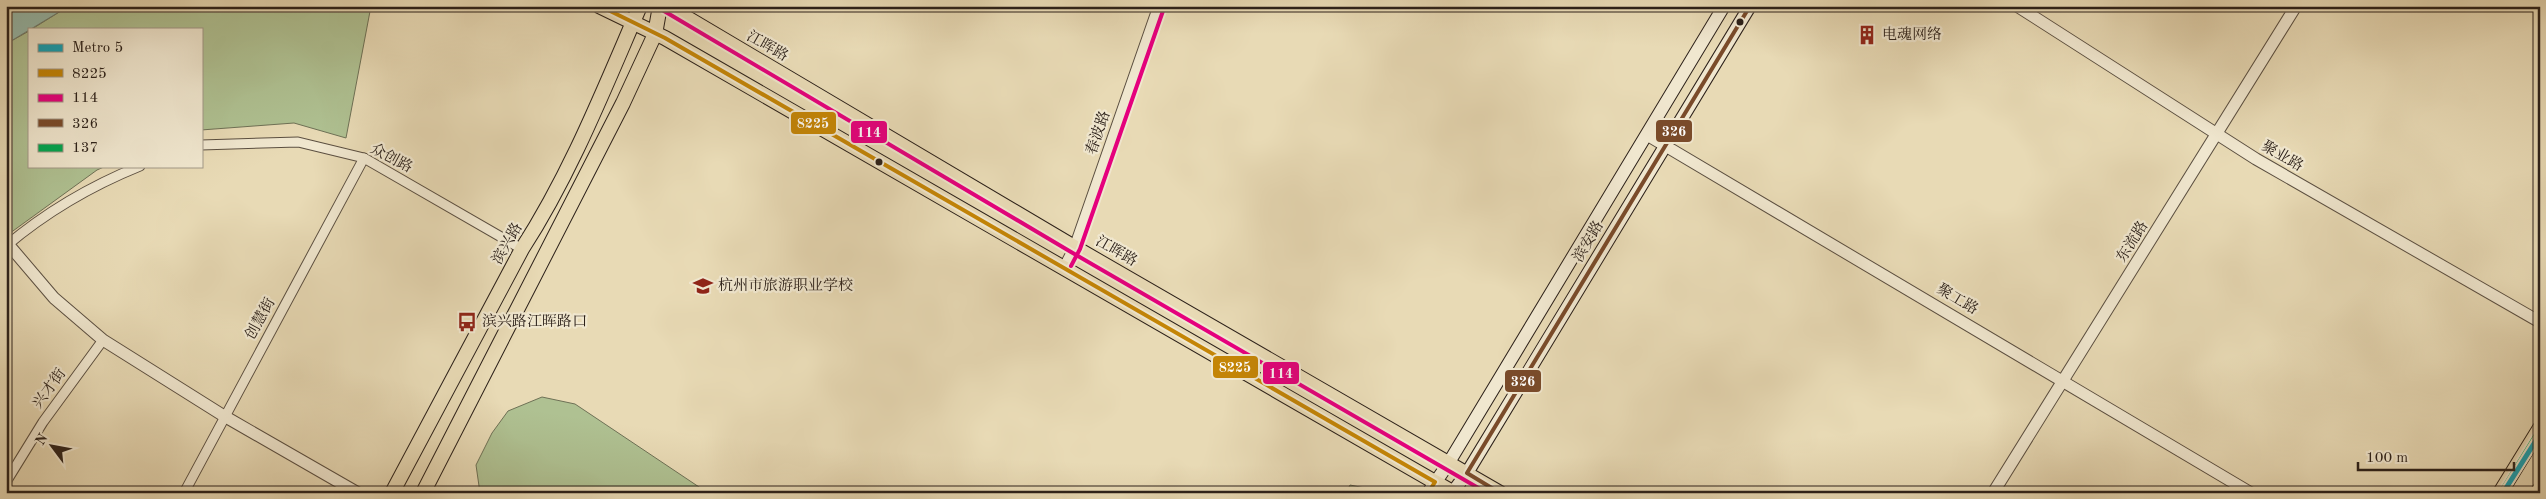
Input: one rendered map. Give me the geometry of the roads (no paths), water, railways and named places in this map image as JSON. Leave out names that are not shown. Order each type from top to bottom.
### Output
[{"type":"main road","points":[[599,6],[655,34],[1063,268],[1431,487],[1453,493]]},
{"type":"main road","name":"滨兴路","points":[[392,493],[522,249],[538,224],[575,156],[640,6]]},
{"type":"main road","points":[[423,493],[559,230],[655,34],[660,6]]},
{"type":"main road","name":"江晖路","points":[[667,6],[1074,246],[1500,493]]},
{"type":"main road","name":"滨安路","points":[[1431,487],[1448,464],[1724,6]]},
{"type":"main road","name":"滨安路","points":[[1453,493],[1750,6]]},
{"type":"main road","points":[[2500,493],[2540,428]]},
{"type":"main road","points":[[2537,493],[2540,488]]},
{"type":"street","name":"春波路","points":[[1063,268],[1074,246],[1158,6]]},
{"type":"street","name":"聚业路","points":[[2017,6],[2256,159],[2540,322]]},
{"type":"street","name":"东流路","points":[[1994,493],[2296,6]]},
{"type":"street","name":"聚工路","points":[[1647,135],[2065,381],[2251,493]]},
{"type":"street","name":"众创路","points":[[202,145],[298,142],[364,158],[522,249]]},
{"type":"street","name":"创慧街","points":[[184,493],[364,158]]},
{"type":"street","points":[[135,168],[108,179],[26,230],[7,245],[54,298],[103,340],[224,416],[358,493]]},
{"type":"street","name":"兴才街","points":[[6,482],[43,422],[103,340]]},
{"type":"metro line","name":"5","points":[[2503,493],[2540,434]]},
{"type":"place","name":"电魂网络","points":[[1867,35]]},
{"type":"place","name":"杭州市旅游职业学校","points":[[703,286]]},
{"type":"place","name":"滨兴路江晖路口","points":[[467,322]]}]
